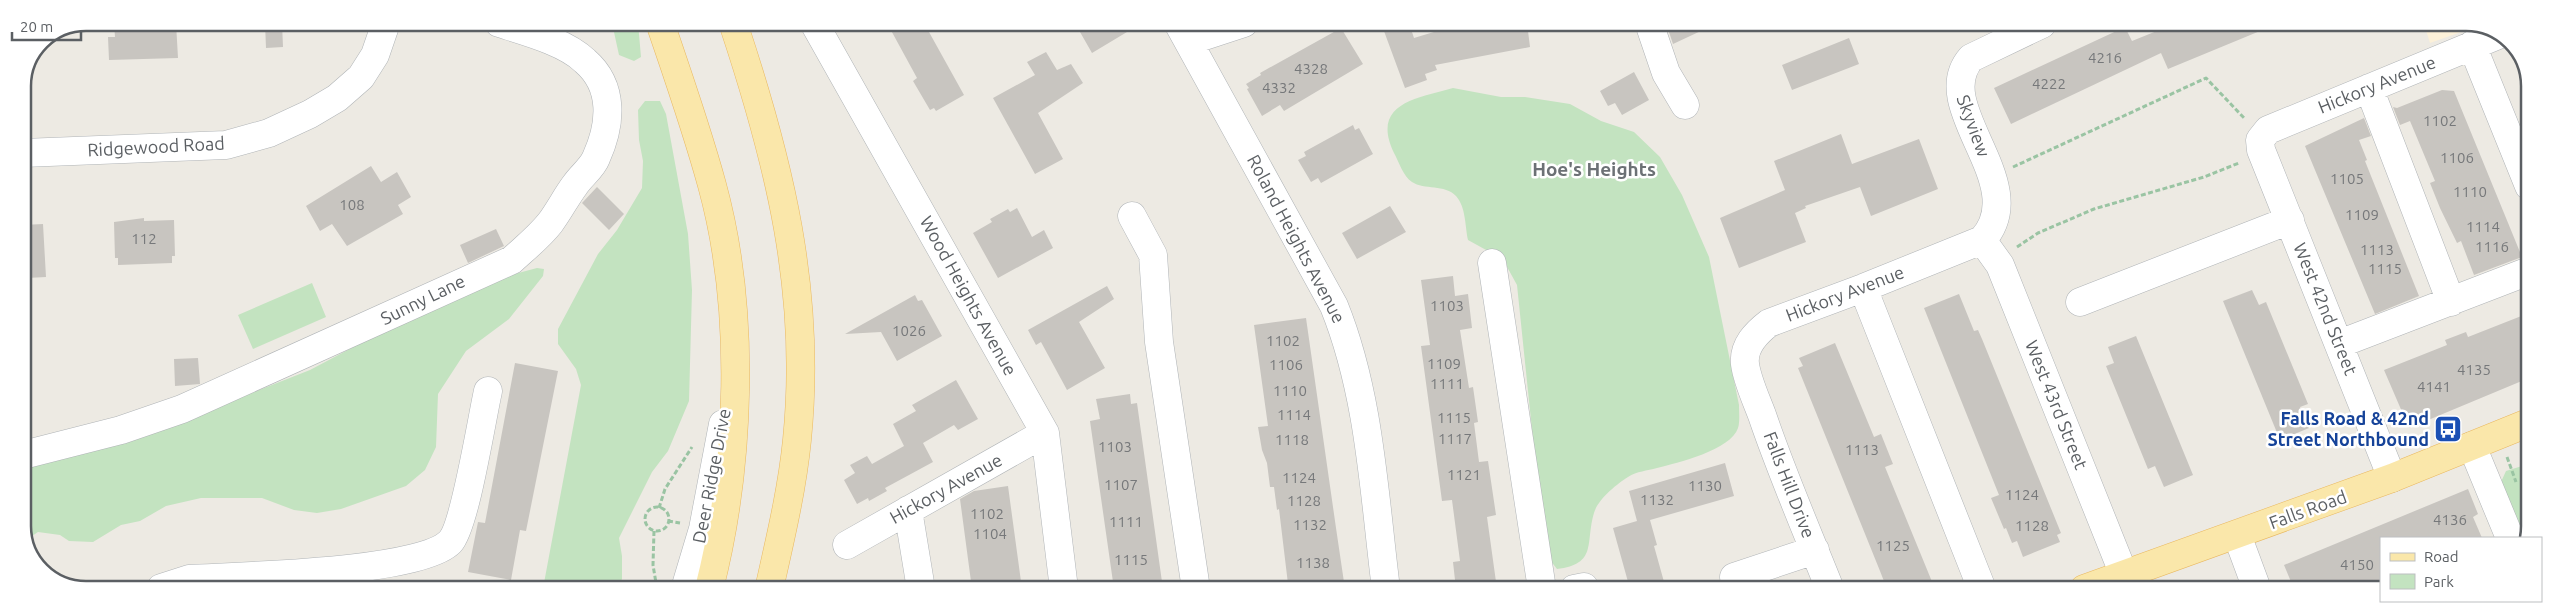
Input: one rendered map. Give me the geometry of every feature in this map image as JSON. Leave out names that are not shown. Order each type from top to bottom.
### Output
[{"type":"main road","points":[[663,31],[713,186],[726,250],[732,303],[734,428],[722,540],[711,581]]},
{"type":"main road","points":[[735,31],[779,176],[788,216],[798,299],[801,389],[797,441],[785,516],[771,581]]},
{"type":"main road","name":"Falls Road","points":[[2105,581],[2238,535],[2472,446],[2519,431]]},
{"type":"street","name":"Ridgewood Road","points":[[31,153],[226,145],[270,133],[310,114],[337,98],[360,77],[375,54],[383,31]]},
{"type":"street","name":"Sunny Lane","points":[[31,453],[121,430],[182,409],[512,260],[550,223],[575,185],[595,160],[605,130],[608,97],[596,73],[584,59],[566,48],[520,31]]},
{"type":"street","name":"Wood Heights Avenue","points":[[819,31],[1045,433],[1063,581]]},
{"type":"street","points":[[1652,31],[1666,74],[1685,105]]},
{"type":"street","name":"Skyview","points":[[1982,240],[1990,230],[1996,215],[1996,197],[1991,173],[1961,96],[1960,76],[1964,65],[1971,58],[2027,31]]},
{"type":"street","name":"Roland Heights Avenue","points":[[1184,32],[1334,306],[1349,343],[1359,381],[1385,581]]},
{"type":"street","name":"Hickory Avenue","points":[[2257,138],[2268,130],[2491,38]]},
{"type":"street","points":[[2472,46],[2521,166]]},
{"type":"street","points":[[2368,88],[2451,302]]},
{"type":"street","name":"West 42nd Street","points":[[2257,138],[2392,478]]},
{"type":"street","points":[[1132,216],[1153,255],[1159,342],[1195,581]]},
{"type":"street","points":[[2080,302],[2290,220]]},
{"type":"street","name":"Hickory Avenue","points":[[1750,380],[1745,363],[1750,342],[1757,332],[1769,323],[1982,240]]},
{"type":"street","name":"West 43rd Street","points":[[1982,240],[1998,263],[2124,574]]},
{"type":"street","points":[[1492,263],[1541,581]]},
{"type":"street","points":[[2339,344],[2521,274]]},
{"type":"street","points":[[1862,288],[1979,581]]},
{"type":"street","name":"Deer Ridge Drive","points":[[687,581],[703,529],[734,361]]},
{"type":"street","name":"Falls Hill Drive","points":[[1750,380],[1768,432],[1827,581]]},
{"type":"street","points":[[184,581],[372,566],[428,556],[451,541],[462,514],[488,391]]},
{"type":"street","name":"Hickory Avenue","points":[[847,545],[1045,433]]},
{"type":"street","points":[[2472,446],[2510,537]]},
{"type":"street","points":[[908,510],[920,581]]},
{"type":"street","points":[[2238,535],[2254,581]]},
{"type":"street","points":[[1734,577],[1815,550]]},
{"type":"path","points":[[1998,263],[2020,244],[2062,222],[2133,196],[2220,172],[2257,138],[2206,78],[2021,165],[2007,168]]},
{"type":"path","points":[[2518,487],[2519,431]]},
{"type":"path","points":[[659,508],[665,490],[694,444]]},
{"type":"path","points":[[659,508],[667,513],[668,521],[665,528],[654,531],[647,527],[645,516],[650,509],[659,508]]},
{"type":"path","points":[[654,531],[653,565],[656,581]]},
{"type":"shaded area","points":[[2426,31],[2464,31],[2430,43]]},
{"type":"green space","points":[[614,31],[639,31],[641,57],[634,61],[619,55]]},
{"type":"green space","points":[[1453,88],[1501,97],[1525,97],[1570,104],[1601,121],[1634,132],[1660,157],[1682,195],[1709,257],[1739,405],[1738,428],[1733,436],[1715,449],[1690,459],[1635,473],[1613,488],[1599,502],[1596,508],[1588,550],[1584,557],[1579,562],[1570,566],[1557,569],[1550,560],[1542,526],[1517,285],[1506,265],[1497,256],[1468,240],[1462,206],[1456,196],[1446,190],[1422,186],[1409,179],[1394,153],[1388,136],[1388,123],[1393,113],[1401,106],[1426,95]]},
{"type":"green space","points":[[645,101],[660,101],[666,114],[688,234],[692,290],[689,401],[668,451],[652,472],[619,538],[622,556],[621,581],[544,581],[581,385],[576,369],[558,344],[558,329],[598,254],[617,230],[642,188],[643,161],[639,140],[638,110]]},
{"type":"green space","points":[[537,268],[544,269],[543,276],[509,319],[466,351],[438,394],[436,447],[425,470],[406,486],[341,509],[317,513],[294,510],[262,498],[201,498],[166,506],[140,521],[121,525],[93,542],[69,541],[60,535],[38,532],[32,536],[31,464],[162,428],[310,370],[410,317],[503,277]]},
{"type":"green space","points":[[312,283],[326,317],[253,349],[238,315]]},
{"type":"green space","points":[[2521,466],[2520,537],[2501,482],[2506,471]]},
{"type":"building","points":[[115,31],[176,31],[178,58],[109,60],[108,37],[115,37]]},
{"type":"building","points":[[265,31],[282,31],[283,47],[266,48]]},
{"type":"building","points":[[891,31],[928,31],[964,95],[936,111],[934,108],[930,110],[913,81],[917,78]]},
{"type":"building","points":[[1082,31],[1129,31],[1092,53],[1080,32]]},
{"type":"building","points":[[1336,31],[1343,31],[1363,64],[1284,111],[1280,105],[1262,116],[1246,84],[1261,75],[1260,73]]},
{"type":"building","points":[[1384,31],[1412,31],[1414,38],[1437,31],[1528,31],[1530,47],[1435,65],[1437,70],[1425,74],[1427,80],[1405,88]]},
{"type":"building","points":[[1669,31],[1701,31],[1673,44]]},
{"type":"building","points":[[2116,31],[2127,31],[2132,41],[2157,31],[2260,31],[2168,69],[2161,53],[2011,124],[1994,88]]},
{"type":"building","points":[[1849,38],[1859,64],[1792,90],[1782,65]]},
{"type":"building","points":[[1046,52],[1057,70],[1071,64],[1083,83],[1038,113],[1063,159],[1035,174],[993,98],[1035,75],[1027,62]]},
{"type":"building","points":[[1634,72],[1649,100],[1622,115],[1615,103],[1608,106],[1600,91]]},
{"type":"building","points":[[2442,90],[2454,91],[2521,257],[2474,275],[2461,241],[2457,243],[2440,208],[2430,183],[2435,181],[2410,121],[2400,125],[2393,107],[2397,108]]},
{"type":"building","points":[[2364,118],[2371,136],[2359,140],[2367,160],[2365,161],[2419,296],[2375,314],[2305,146]]},
{"type":"building","points":[[1353,125],[1355,130],[1359,128],[1373,154],[1321,183],[1318,178],[1311,182],[1298,160],[1306,156],[1304,152]]},
{"type":"building","points":[[1841,134],[1852,164],[1919,139],[1938,189],[1871,216],[1860,187],[1805,206],[1806,208],[1795,213],[1806,242],[1739,268],[1720,218],[1785,190],[1774,161]]},
{"type":"building","points":[[371,166],[381,182],[397,172],[411,197],[398,205],[403,214],[347,246],[332,224],[320,231],[306,206]]},
{"type":"building","points":[[597,187],[624,214],[609,230],[582,203]]},
{"type":"building","points":[[1390,206],[1406,232],[1357,259],[1342,233]]},
{"type":"building","points":[[1017,208],[1032,237],[1044,230],[1053,248],[998,278],[973,233],[992,222],[990,219],[1008,209],[1010,212]]},
{"type":"building","points":[[144,218],[144,221],[174,220],[175,256],[172,256],[172,263],[118,265],[118,258],[115,258],[114,222]]},
{"type":"building","points":[[43,224],[46,277],[31,278],[31,225]]},
{"type":"building","points":[[496,229],[504,246],[468,263],[460,245]]},
{"type":"building","points":[[1453,276],[1455,296],[1468,294],[1472,328],[1460,330],[1469,388],[1473,387],[1478,422],[1474,423],[1479,462],[1488,461],[1496,515],[1487,517],[1496,581],[1455,581],[1453,562],[1460,561],[1452,500],[1442,501],[1421,346],[1430,345],[1421,280]]},
{"type":"building","points":[[1107,286],[1114,299],[1079,322],[1105,368],[1067,390],[1041,342],[1036,345],[1028,330]]},
{"type":"building","points":[[2252,290],[2259,305],[2266,302],[2308,404],[2300,407],[2309,428],[2280,440],[2223,301]]},
{"type":"building","points":[[1959,294],[1974,331],[1978,330],[1982,339],[2061,533],[2057,535],[2060,542],[2023,557],[2017,541],[2012,543],[2006,528],[2004,529],[1991,498],[1999,495],[1924,308]]},
{"type":"building","points":[[915,295],[918,301],[922,300],[942,336],[897,361],[881,332],[845,334]]},
{"type":"building","points":[[2521,316],[2521,381],[2409,428],[2384,370],[2447,345],[2445,340],[2466,332],[2468,337]]},
{"type":"building","points":[[1306,318],[1344,581],[1288,581],[1279,509],[1277,510],[1274,487],[1270,487],[1267,463],[1262,450],[1258,427],[1268,426],[1254,325]]},
{"type":"building","points":[[2136,336],[2193,475],[2164,487],[2155,466],[2148,469],[2106,366],[2114,363],[2108,347]]},
{"type":"building","points":[[1835,343],[1874,437],[1881,434],[1893,464],[1885,467],[1932,581],[1884,581],[1798,368],[1803,366],[1799,358]]},
{"type":"building","points":[[198,358],[200,384],[175,386],[174,359]]},
{"type":"building","points":[[515,363],[558,371],[526,531],[520,530],[511,580],[468,572],[478,522],[485,523]]},
{"type":"building","points":[[956,380],[978,419],[958,430],[954,425],[923,443],[933,462],[885,488],[887,491],[869,501],[868,498],[857,504],[844,480],[855,473],[850,465],[867,456],[872,464],[904,446],[893,424],[916,411],[912,405]]},
{"type":"building","points":[[1130,394],[1131,404],[1137,403],[1162,581],[1113,581],[1090,421],[1100,419],[1096,399]]},
{"type":"building","points":[[1725,463],[1734,496],[1650,520],[1657,545],[1654,546],[1664,581],[1628,581],[1613,528],[1637,521],[1629,491]]},
{"type":"building","points":[[1008,486],[1021,581],[971,581],[960,499],[974,491]]},
{"type":"building","points":[[2468,489],[2478,514],[2473,517],[2482,537],[2380,537],[2380,581],[2291,581],[2284,565]]},
{"type":"place","name":"Falls Road & 42nd Street Northbound","points":[[2448,429]]},
{"type":"district","name":"Hoe's Heights","points":[[1594,169]]}]
